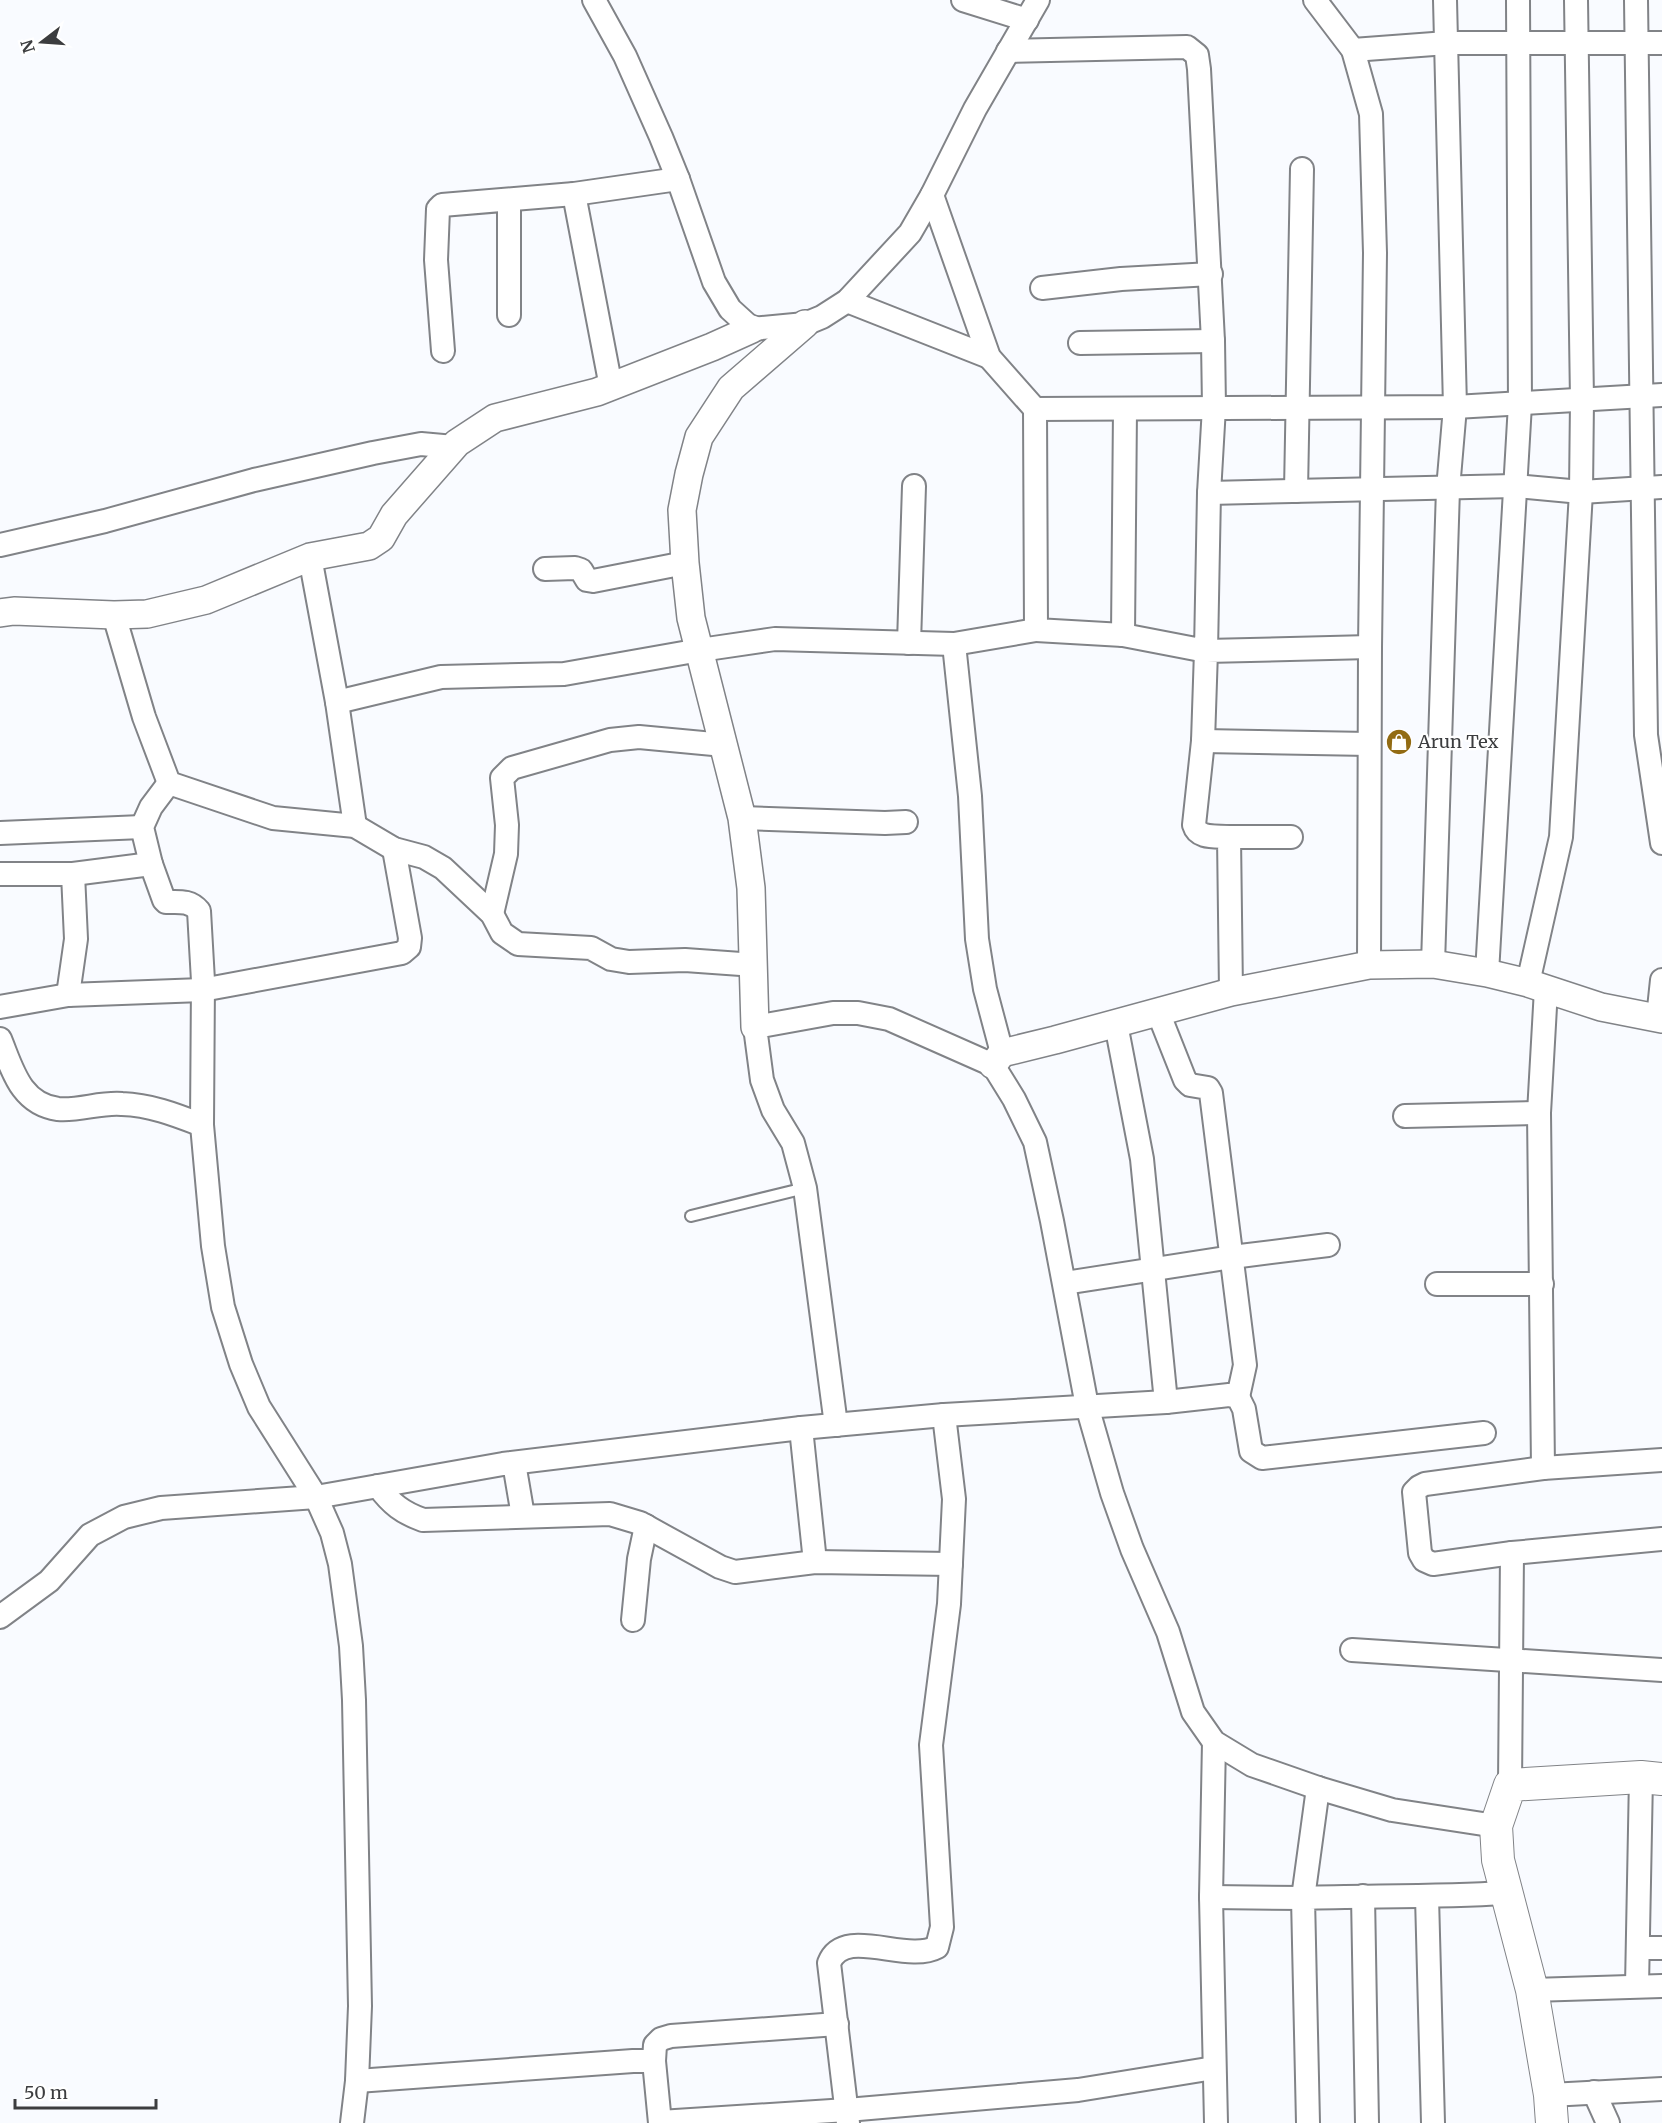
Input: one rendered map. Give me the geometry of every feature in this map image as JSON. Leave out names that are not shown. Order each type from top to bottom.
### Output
[{"type":"main road","points":[[1551,2109],[1532,1990],[1498,1860],[1496,1826],[1510,1785],[1651,1778]]},
{"type":"street","points":[[594,0],[625,56],[678,179],[714,282],[730,309],[752,329]]},
{"type":"street","points":[[963,0],[1027,20]]},
{"type":"street","points":[[0,613],[147,614],[206,600],[310,557],[369,546],[381,538],[394,515],[453,447],[495,418],[597,392],[752,329],[805,324],[822,317],[847,301],[910,233],[932,195],[975,109],[1038,0]]},
{"type":"street","points":[[1315,0],[1353,51],[1371,114],[1376,253],[1372,406],[1369,965]]},
{"type":"street","points":[[1433,964],[1448,489],[1455,407],[1448,43],[1445,0]]},
{"type":"street","points":[[1487,973],[1520,404],[1518,0]]},
{"type":"street","points":[[1543,1468],[1537,986],[1561,837],[1581,492],[1582,399],[1576,0]]},
{"type":"street","points":[[1636,0],[1653,396],[1654,734],[1662,843]]},
{"type":"street","points":[[1353,51],[1448,43],[1662,43]]},
{"type":"street","points":[[1008,51],[1187,47],[1197,55],[1211,274],[1214,407],[1209,493],[1203,741],[1194,825],[1196,831],[1202,835],[1291,837]]},
{"type":"street","points":[[1296,491],[1302,169]]},
{"type":"street","points":[[443,351],[436,260],[438,209],[442,205],[574,194],[678,179]]},
{"type":"street","points":[[574,194],[611,387]]},
{"type":"street","points":[[932,195],[990,357],[1035,409],[1036,630]]},
{"type":"street","points":[[508,200],[509,315]]},
{"type":"street","points":[[1042,288],[1120,279],[1211,274]]},
{"type":"street","points":[[847,301],[990,357]]},
{"type":"street","points":[[805,324],[731,388],[699,437],[682,510],[691,618],[742,818],[752,888],[754,1028],[762,1080],[773,1110],[793,1143],[805,1188],[836,1425]]},
{"type":"street","points":[[1080,343],[1213,341]]},
{"type":"street","points":[[1035,409],[1455,407],[1653,396]]},
{"type":"street","points":[[1123,635],[1125,409]]},
{"type":"street","points":[[0,545],[105,521],[254,480],[373,453],[421,444],[453,447]]},
{"type":"street","points":[[909,643],[914,486]]},
{"type":"street","points":[[1209,493],[1515,486],[1581,492],[1653,487]]},
{"type":"street","points":[[310,557],[337,702],[355,826]]},
{"type":"street","points":[[545,569],[575,568],[581,570],[587,580],[593,581],[685,563]]},
{"type":"street","points":[[114,615],[144,717],[169,783]]},
{"type":"street","points":[[337,702],[441,677],[564,674],[775,639],[954,644],[1036,630],[1123,635],[1206,651],[1370,647]]},
{"type":"street","points":[[954,644],[970,796],[977,939],[998,1059],[1035,1142],[1065,1283],[1087,1406],[1112,1493],[1132,1549],[1168,1632],[1193,1713],[1214,1742],[1251,1765],[1392,1810],[1496,1826]]},
{"type":"street","points":[[492,915],[506,854],[507,825],[502,778],[507,771],[610,740],[639,737],[724,745]]},
{"type":"street","points":[[1203,741],[1370,744]]},
{"type":"street","points":[[169,783],[273,818],[355,826],[394,849],[424,858],[443,868],[492,915],[502,933],[518,944],[591,948],[611,959],[629,962],[685,960],[754,965]]},
{"type":"street","points":[[169,783],[151,807],[142,827],[151,864],[164,900],[166,902],[185,902],[194,905],[199,911],[202,990],[202,1125],[213,1246],[223,1307],[241,1364],[259,1407],[316,1497],[332,1533],[340,1564],[351,1646],[354,1712],[360,2006],[357,2081],[352,2123]]},
{"type":"street","points":[[742,818],[906,822]]},
{"type":"street","points":[[0,833],[142,827]]},
{"type":"street","points":[[1228,837],[1231,992]]},
{"type":"street","points":[[0,1007],[68,995],[202,990],[402,953],[409,947],[410,938],[394,849]]},
{"type":"street","points":[[0,873],[73,874],[151,864]]},
{"type":"street","points":[[68,995],[76,939],[73,874]]},
{"type":"street","points":[[754,1028],[833,1013],[858,1013],[889,1019],[998,1059],[1231,992],[1369,965],[1433,964],[1487,973],[1537,986],[1601,1007],[1660,1019],[1662,981]]},
{"type":"street","points":[[1158,1012],[1185,1080],[1190,1085],[1208,1088],[1211,1093],[1245,1365],[1238,1397],[1244,1409],[1251,1450],[1262,1458],[1484,1433]]},
{"type":"street","points":[[1116,1024],[1142,1159],[1166,1402]]},
{"type":"street","points":[[0,1039],[20,1087],[36,1101],[58,1109],[121,1103],[164,1110],[202,1125]]},
{"type":"street","points":[[1405,1116],[1539,1113]]},
{"type":"street","points":[[1065,1283],[1232,1257],[1328,1245]]},
{"type":"street","points":[[1437,1284],[1542,1284]]},
{"type":"street","points":[[0,1617],[49,1581],[90,1535],[124,1518],[161,1508],[316,1497],[514,1463],[801,1428],[944,1415],[1166,1402],[1229,1395],[1238,1397]]},
{"type":"street","points":[[848,2117],[829,1963],[832,1955],[840,1948],[852,1945],[921,1953],[937,1947],[942,1928],[931,1745],[943,1662],[954,1499],[944,1415]]},
{"type":"street","points":[[801,1428],[815,1562]]},
{"type":"street","points":[[1662,1460],[1543,1468],[1425,1484],[1414,1492],[1420,1552],[1424,1560],[1433,1564],[1512,1553],[1662,1539]]},
{"type":"street","points":[[514,1463],[523,1516]]},
{"type":"street","points":[[378,1486],[389,1501],[405,1514],[423,1520],[610,1514],[646,1526],[720,1567],[735,1572],[815,1562],[951,1563]]},
{"type":"street","points":[[633,1620],[639,1559],[646,1526]]},
{"type":"street","points":[[1510,1785],[1512,1553]]},
{"type":"street","points":[[1352,1650],[1662,1670]]},
{"type":"street","points":[[1214,1742],[1211,1897],[1216,2123]]},
{"type":"street","points":[[1637,1986],[1651,1778]]},
{"type":"street","points":[[1308,2123],[1303,1898],[1318,1788]]},
{"type":"street","points":[[1211,1897],[1427,1897],[1505,1893]]},
{"type":"street","points":[[1363,1896],[1367,2123]]},
{"type":"street","points":[[1427,1897],[1433,2123]]},
{"type":"street","points":[[1638,1948],[1662,1948]]},
{"type":"street","points":[[1532,1990],[1662,1986]]},
{"type":"street","points":[[837,2024],[671,2037],[661,2040],[655,2045],[654,2061],[660,2123],[848,2117],[1078,2090],[1214,2068]]},
{"type":"street","points":[[357,2081],[654,2061]]},
{"type":"street","points":[[1551,2109],[1594,2092],[1662,2088]]},
{"type":"street","points":[[1594,2092],[1608,2123]]},
{"type":"lane","points":[[691,1216],[805,1188]]},
{"type":"place","name":"Arun Tex","points":[[1399,742]]}]
